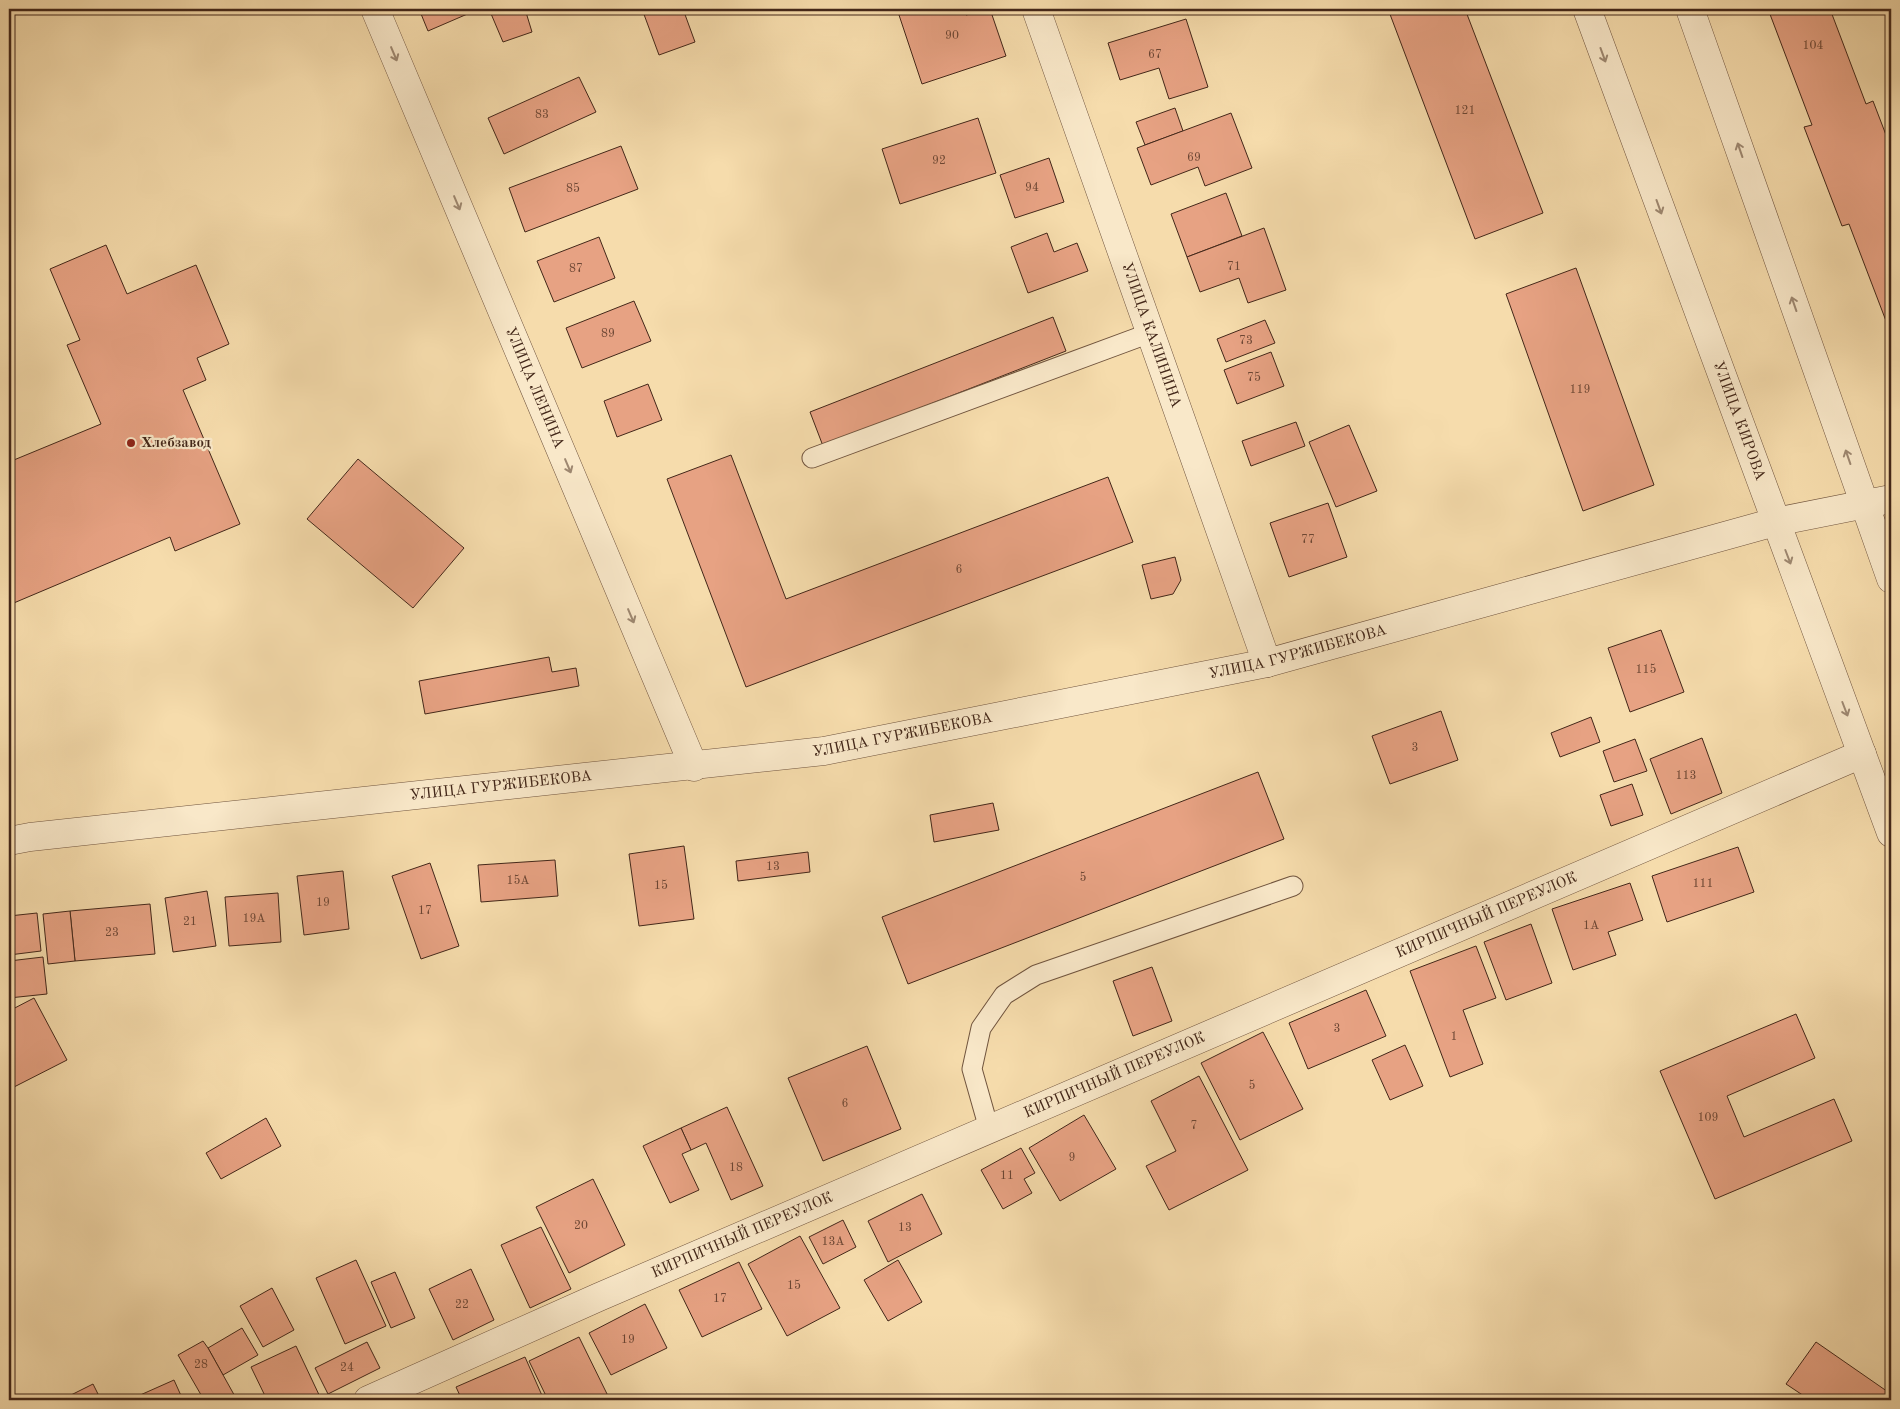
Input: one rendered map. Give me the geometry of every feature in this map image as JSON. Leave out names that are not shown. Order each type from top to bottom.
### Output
[{"type":"street","name":"УЛИЦА ЛЕНИНА","points":[[375,9],[694,767]]},
{"type":"street","name":"УЛИЦА КАЛИНИНА","points":[[1036,9],[1266,663]]},
{"type":"street","name":"УЛИЦА КИРОВА","points":[[1587,9],[1891,833]]},
{"type":"street","points":[[1690,9],[1891,579]]},
{"type":"street","name":"УЛИЦА ГУРЖИБЕКОВА","points":[[9,841],[40,836],[694,767],[824,751],[1266,663],[1775,522],[1891,498]]},
{"type":"street","name":"КИРПИЧНЫЙ ПЕРЕУЛОК","points":[[368,1400],[599,1297],[1862,754]]},
{"type":"lane","points":[[812,458],[1150,332]]},
{"type":"lane","points":[[989,1130],[972,1069],[981,1028],[1004,996],[1036,975],[1293,886]]},
{"type":"building","points":[[419,9],[479,9],[428,31]]},
{"type":"building","points":[[489,9],[525,9],[532,32],[503,42]]},
{"type":"building","points":[[642,9],[683,9],[695,42],[659,55]]},
{"type":"building","points":[[897,9],[964,9],[966,15],[990,9],[1006,56],[922,84]]},
{"type":"building","points":[[1388,9],[1465,9],[1543,213],[1475,239]]},
{"type":"building","points":[[1768,9],[1830,9],[1866,104],[1873,101],[1891,148],[1891,334],[1849,224],[1842,226],[1804,127],[1812,125]]},
{"type":"building","points":[[1186,19],[1208,87],[1169,99],[1159,68],[1120,80],[1108,43]]},
{"type":"building","points":[[579,77],[596,112],[504,154],[488,118]]},
{"type":"building","points":[[1175,108],[1183,131],[1145,145],[1136,122]]},
{"type":"building","points":[[1231,113],[1252,168],[1205,186],[1198,167],[1151,185],[1137,148]]},
{"type":"building","points":[[978,118],[996,173],[900,204],[882,149]]},
{"type":"building","points":[[621,146],[638,189],[525,232],[509,188]]},
{"type":"building","points":[[1049,158],[1064,202],[1015,218],[1000,175]]},
{"type":"building","points":[[1226,193],[1242,236],[1187,257],[1171,214]]},
{"type":"building","points":[[1264,228],[1286,290],[1248,303],[1239,278],[1200,292],[1187,257]]},
{"type":"building","points":[[1047,233],[1054,252],[1077,243],[1088,271],[1028,293],[1011,247]]},
{"type":"building","points":[[599,237],[615,278],[554,302],[537,261]]},
{"type":"building","name":"Хлебзавод","points":[[106,245],[127,294],[196,265],[229,344],[197,358],[206,380],[183,390],[240,524],[175,551],[170,537],[9,605],[9,462],[101,424],[67,345],[80,340],[50,269]]},
{"type":"building","points":[[1576,268],[1654,485],[1583,511],[1506,294]]},
{"type":"building","points":[[634,301],[651,341],[582,368],[566,328]]},
{"type":"building","points":[[1053,317],[1066,351],[823,446],[810,412]]},
{"type":"building","points":[[1265,320],[1275,343],[1226,362],[1217,339]]},
{"type":"building","points":[[1271,352],[1284,386],[1237,404],[1224,370]]},
{"type":"building","points":[[648,384],[662,420],[617,437],[604,401]]},
{"type":"building","points":[[1296,422],[1305,446],[1251,466],[1242,441]]},
{"type":"building","points":[[1349,425],[1377,491],[1336,507],[1309,442]]},
{"type":"building","points":[[731,455],[786,599],[1108,477],[1133,542],[746,687],[667,479]]},
{"type":"building","points":[[358,459],[464,548],[413,608],[307,519]]},
{"type":"building","points":[[1328,503],[1347,557],[1289,577],[1270,523]]},
{"type":"building","points":[[1175,557],[1181,580],[1173,594],[1151,599],[1142,565]]},
{"type":"building","points":[[1661,630],[1684,692],[1630,712],[1608,648]]},
{"type":"building","points":[[549,657],[552,672],[576,668],[579,686],[425,714],[419,681]]},
{"type":"building","points":[[1441,711],[1458,760],[1390,784],[1372,736]]},
{"type":"building","points":[[1591,717],[1600,742],[1560,757],[1551,733]]},
{"type":"building","points":[[1702,738],[1722,793],[1671,814],[1650,759]]},
{"type":"building","points":[[1635,739],[1647,771],[1614,782],[1603,751]]},
{"type":"building","points":[[1258,772],[1284,839],[908,984],[882,917]]},
{"type":"building","points":[[1632,784],[1643,815],[1611,826],[1600,795]]},
{"type":"building","points":[[993,803],[999,830],[934,842],[930,815]]},
{"type":"building","points":[[684,846],[694,919],[639,926],[629,854]]},
{"type":"building","points":[[1738,847],[1754,892],[1667,922],[1652,876]]},
{"type":"building","points":[[808,852],[810,872],[738,881],[736,861]]},
{"type":"building","points":[[555,860],[558,896],[481,902],[478,865]]},
{"type":"building","points":[[430,863],[459,946],[421,959],[392,876]]},
{"type":"building","points":[[343,871],[349,929],[304,935],[297,876]]},
{"type":"building","points":[[1630,883],[1643,920],[1608,932],[1616,955],[1573,970],[1552,909]]},
{"type":"building","points":[[207,891],[216,946],[173,952],[165,898]]},
{"type":"building","points":[[278,893],[281,942],[229,946],[225,897]]},
{"type":"building","points":[[150,904],[155,954],[75,961],[70,911]]},
{"type":"building","points":[[70,911],[75,961],[48,964],[43,914]]},
{"type":"building","points":[[37,913],[41,951],[9,955],[9,916]]},
{"type":"building","points":[[1531,924],[1552,983],[1506,1000],[1484,942]]},
{"type":"building","points":[[1476,946],[1496,998],[1463,1010],[1483,1064],[1450,1077],[1410,971]]},
{"type":"building","points":[[43,957],[47,994],[9,998],[9,961]]},
{"type":"building","points":[[1152,967],[1172,1021],[1133,1036],[1113,981]]},
{"type":"building","points":[[1366,990],[1386,1036],[1308,1069],[1289,1023]]},
{"type":"building","points":[[34,998],[67,1060],[14,1087],[9,1076],[9,1011]]},
{"type":"building","points":[[1796,1014],[1815,1058],[1727,1096],[1744,1137],[1834,1099],[1852,1141],[1715,1199],[1660,1071]]},
{"type":"building","points":[[1263,1032],[1303,1109],[1240,1140],[1201,1063]]},
{"type":"building","points":[[1405,1045],[1423,1086],[1390,1100],[1372,1060]]},
{"type":"building","points":[[867,1046],[901,1129],[823,1161],[788,1078]]},
{"type":"building","points":[[1199,1076],[1248,1170],[1169,1210],[1146,1166],[1176,1151],[1151,1101]]},
{"type":"building","points":[[727,1107],[763,1186],[731,1200],[706,1143],[691,1150],[681,1128]]},
{"type":"building","points":[[1084,1115],[1116,1169],[1060,1201],[1029,1148]]},
{"type":"building","points":[[266,1118],[281,1146],[221,1179],[206,1153]]},
{"type":"building","points":[[681,1128],[691,1150],[682,1154],[699,1190],[670,1203],[643,1146]]},
{"type":"building","points":[[1021,1148],[1035,1173],[1024,1179],[1032,1193],[1003,1209],[981,1170]]},
{"type":"building","points":[[593,1179],[625,1245],[569,1273],[536,1207]]},
{"type":"building","points":[[922,1194],[942,1234],[888,1262],[868,1221]]},
{"type":"building","points":[[843,1220],[856,1247],[823,1264],[809,1237]]},
{"type":"building","points":[[541,1227],[571,1289],[530,1308],[501,1245]]},
{"type":"building","points":[[800,1236],[840,1308],[787,1336],[748,1264]]},
{"type":"building","points":[[356,1260],[386,1326],[345,1344],[316,1278]]},
{"type":"building","points":[[898,1260],[922,1302],[888,1321],[864,1280]]},
{"type":"building","points":[[739,1262],[762,1309],[702,1337],[679,1290]]},
{"type":"building","points":[[471,1269],[494,1320],[453,1340],[429,1289]]},
{"type":"building","points":[[395,1272],[415,1318],[391,1328],[371,1282]]},
{"type":"building","points":[[272,1288],[294,1330],[263,1347],[240,1306]]},
{"type":"building","points":[[645,1304],[667,1348],[611,1375],[589,1333]]},
{"type":"building","points":[[242,1328],[258,1355],[223,1375],[208,1348]]},
{"type":"building","points":[[579,1337],[610,1400],[548,1400],[529,1361]]},
{"type":"building","points":[[203,1341],[237,1400],[204,1400],[178,1355]]},
{"type":"building","points":[[367,1342],[380,1368],[328,1394],[315,1368]]},
{"type":"building","points":[[1816,1342],[1891,1394],[1891,1400],[1810,1400],[1786,1384]]},
{"type":"building","points":[[296,1346],[321,1399],[267,1400],[251,1367]]},
{"type":"building","points":[[525,1357],[544,1400],[462,1400],[456,1387]]},
{"type":"building","points":[[174,1380],[183,1400],[140,1400],[138,1396]]},
{"type":"building","points":[[93,1384],[101,1400],[61,1400]]},
{"type":"place","name":"Хлебзавод","points":[[131,443]]}]
